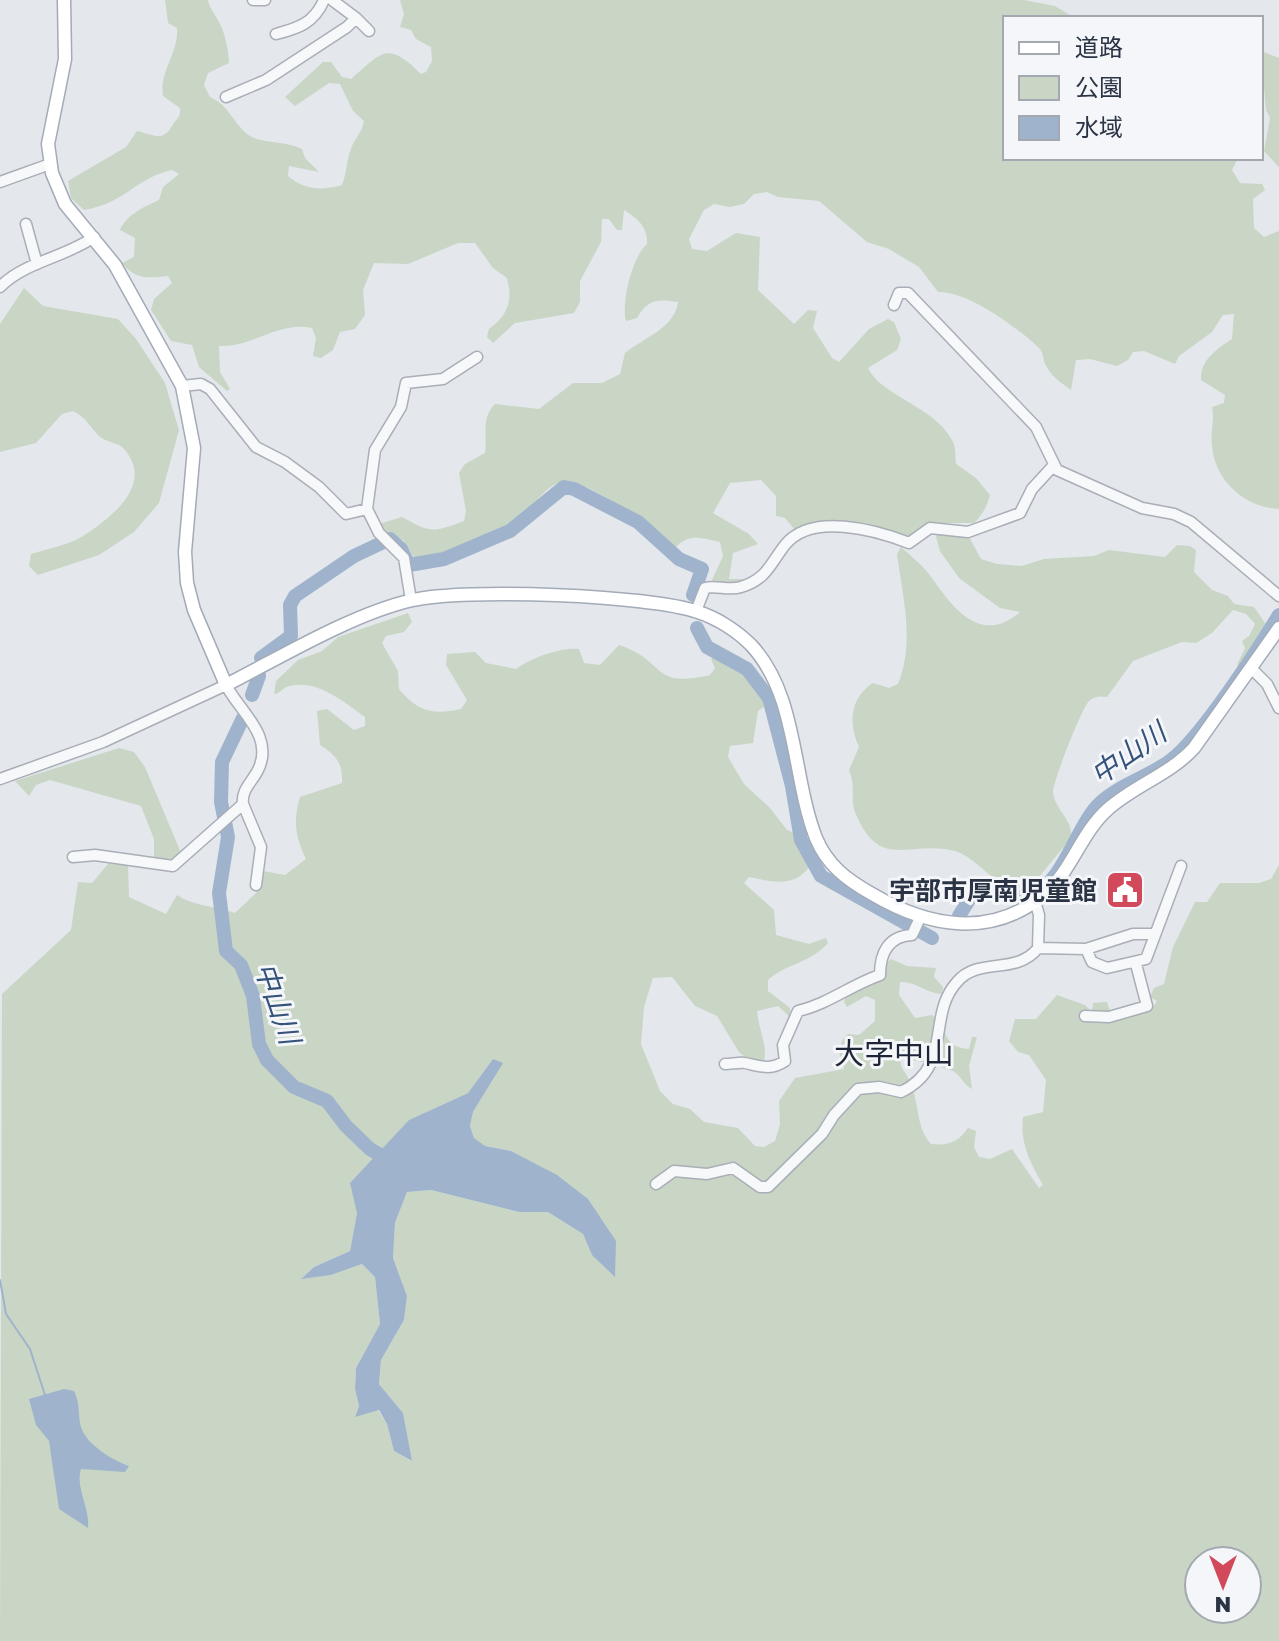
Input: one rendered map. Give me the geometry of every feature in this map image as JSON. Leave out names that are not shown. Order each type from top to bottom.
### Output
[{"type":"main road","points":[[64,0],[65,59],[49,133],[50,164],[61,198],[122,276],[182,386],[194,448],[185,552],[187,583],[194,610],[226,685],[361,619],[411,600],[472,595],[545,597],[651,604],[696,611],[742,637],[760,656],[773,680],[815,836],[829,860],[859,887],[920,918],[947,924],[984,923],[1007,917],[1035,901],[1062,875],[1107,810],[1187,755],[1279,628]]},
{"type":"street","points":[[253,0],[265,0]]},
{"type":"street","points":[[276,34],[301,28],[312,19],[324,0]]},
{"type":"street","points":[[332,0],[369,31]]},
{"type":"street","points":[[226,97],[266,80],[356,18]]},
{"type":"street","points":[[0,182],[50,164]]},
{"type":"street","points":[[26,224],[37,264]]},
{"type":"street","points":[[0,287],[37,264],[70,253],[94,237]]},
{"type":"street","points":[[894,305],[899,293],[908,293],[1036,427],[1049,448],[1054,465],[1064,474],[1142,508],[1174,514],[1191,522],[1279,596]]},
{"type":"street","points":[[411,600],[400,551],[379,533],[367,509],[375,450],[401,407],[406,383],[443,379],[477,357]]},
{"type":"street","points":[[182,386],[201,384],[210,389],[256,447],[285,462],[319,487],[346,514],[367,509]]},
{"type":"street","points":[[696,611],[705,588],[743,587],[772,567],[784,546],[804,532],[847,528],[869,530],[909,543],[938,526],[973,530],[1020,513],[1032,489],[1054,465]]},
{"type":"street","points":[[1251,668],[1267,684],[1279,708]]},
{"type":"street","points":[[0,779],[92,747],[226,685],[247,712],[262,747],[258,769],[243,794],[243,804],[261,847],[256,885]]},
{"type":"street","points":[[73,857],[95,855],[173,866],[243,804]]},
{"type":"street","points":[[1086,949],[1098,966],[1136,964],[1146,959],[1181,866]]},
{"type":"street","points":[[656,1184],[674,1171],[707,1174],[733,1168],[760,1187],[768,1187],[822,1134],[834,1115],[858,1089],[879,1087],[901,1092],[916,1083],[936,1056],[946,997],[966,972],[977,966],[997,967],[1027,959],[1038,948],[1039,915],[1035,901]]},
{"type":"street","points":[[725,1064],[744,1061],[758,1068],[781,1064],[785,1061],[783,1045],[798,1011],[823,1005],[858,983],[880,975],[882,952],[896,937],[912,935],[920,918]]},
{"type":"street","points":[[1038,948],[1086,949],[1133,934],[1153,934]]},
{"type":"street","points":[[1085,1016],[1109,1017],[1147,1006],[1136,964]]},
{"type":"green space","points":[[165,0],[208,0],[224,32],[229,63],[208,73],[204,85],[210,97],[223,105],[252,137],[302,149],[305,158],[319,172],[289,166],[288,176],[307,187],[327,188],[342,185],[351,147],[364,121],[353,111],[340,84],[329,83],[295,106],[285,97],[323,62],[331,62],[342,77],[351,79],[378,57],[392,54],[410,63],[421,74],[426,72],[432,61],[431,47],[416,39],[411,30],[400,27],[404,14],[400,0],[1024,0],[1055,6],[1072,16],[1003,16],[1003,160],[1237,160],[1232,170],[1240,183],[1262,184],[1265,190],[1253,199],[1254,228],[1264,237],[1279,231],[1279,509],[1254,504],[1243,498],[1225,480],[1214,458],[1212,407],[1224,403],[1225,395],[1201,380],[1201,373],[1210,356],[1232,339],[1234,314],[1223,315],[1212,332],[1179,356],[1175,364],[1144,351],[1133,352],[1128,360],[1117,366],[1090,359],[1076,360],[1071,390],[1050,372],[1038,347],[991,312],[963,297],[938,292],[919,267],[889,249],[867,242],[819,201],[778,197],[767,192],[754,194],[744,204],[730,207],[714,204],[704,210],[689,239],[692,249],[707,251],[736,233],[760,237],[758,290],[794,324],[808,310],[817,311],[813,328],[832,358],[839,362],[869,329],[888,319],[894,322],[901,339],[897,350],[868,368],[884,386],[944,428],[955,448],[956,464],[976,478],[990,495],[977,520],[974,523],[936,523],[907,538],[879,530],[795,530],[785,518],[776,516],[776,496],[761,480],[730,483],[713,513],[749,534],[758,544],[733,553],[729,579],[747,579],[755,585],[716,590],[712,580],[723,556],[720,542],[691,538],[676,547],[599,494],[581,485],[564,482],[549,488],[508,527],[457,549],[416,560],[403,540],[385,532],[379,524],[402,517],[432,530],[464,521],[466,511],[459,473],[465,464],[485,453],[486,422],[495,404],[539,409],[573,383],[602,383],[620,374],[625,353],[665,325],[676,311],[678,302],[654,302],[645,307],[637,318],[626,321],[629,281],[637,259],[647,244],[641,224],[624,210],[622,230],[617,230],[609,219],[602,219],[601,242],[580,281],[580,302],[574,313],[515,323],[493,343],[487,337],[489,329],[505,313],[509,301],[507,278],[493,268],[475,243],[458,243],[408,264],[374,263],[363,290],[365,315],[355,329],[340,332],[333,350],[321,358],[313,356],[316,338],[312,328],[288,328],[243,343],[219,346],[220,372],[230,389],[227,391],[199,367],[192,345],[171,341],[151,310],[154,299],[172,283],[168,276],[142,277],[122,263],[134,257],[135,238],[120,230],[123,224],[136,212],[159,200],[163,187],[179,174],[172,170],[159,174],[110,202],[84,210],[71,198],[68,181],[126,147],[137,131],[161,136],[169,131],[178,117],[180,108],[163,96],[164,78],[177,37],[177,28],[168,23]]},
{"type":"green space","points":[[1263,52],[1279,58],[1279,167],[1264,151],[1270,118],[1266,110]]},
{"type":"green space","points":[[24,288],[43,306],[118,319],[136,339],[165,383],[179,430],[159,503],[134,532],[99,555],[38,575],[29,566],[31,554],[71,542],[94,529],[125,499],[135,476],[133,463],[125,450],[99,436],[85,419],[73,411],[62,414],[36,443],[0,452],[0,324]]},
{"type":"green space","points":[[939,530],[968,535],[981,559],[1022,566],[1044,559],[1094,556],[1109,550],[1165,557],[1177,545],[1190,546],[1196,550],[1194,572],[1212,590],[1228,596],[1234,604],[1254,607],[1265,623],[1262,636],[1240,667],[1237,665],[1245,648],[1242,641],[1249,636],[1255,624],[1246,614],[1233,610],[1212,633],[1196,643],[1182,642],[1133,661],[1107,697],[1089,701],[1068,746],[1053,793],[1070,826],[1071,838],[1029,889],[1017,892],[955,851],[885,848],[865,831],[855,812],[849,770],[859,747],[853,729],[853,712],[860,696],[873,683],[889,688],[898,684],[906,652],[907,636],[897,554],[901,547],[967,617],[991,625],[1005,622],[1020,612],[1000,608],[959,578],[940,551],[936,537]]},
{"type":"green space","points":[[408,613],[412,622],[404,632],[386,636],[382,643],[398,671],[399,689],[420,707],[442,712],[461,709],[467,700],[446,665],[447,654],[475,652],[486,663],[516,669],[546,654],[579,649],[584,663],[600,665],[619,645],[645,658],[667,676],[691,678],[710,675],[715,668],[711,659],[714,656],[751,682],[765,706],[758,711],[753,743],[730,746],[728,757],[744,784],[770,808],[787,830],[794,833],[810,866],[790,880],[775,882],[749,877],[744,883],[774,910],[776,935],[809,944],[826,938],[828,943],[768,980],[768,991],[790,1008],[791,1018],[778,1006],[757,1011],[765,1049],[764,1061],[751,1062],[739,1052],[717,1016],[695,1006],[672,977],[653,978],[644,1007],[641,1044],[660,1091],[673,1104],[690,1109],[704,1122],[738,1128],[755,1146],[764,1147],[775,1141],[780,1124],[779,1101],[795,1078],[844,1069],[840,1050],[844,1038],[848,1034],[859,1035],[875,1021],[875,1000],[866,996],[847,1007],[844,1002],[846,996],[891,959],[907,966],[936,968],[934,977],[943,987],[942,994],[900,982],[899,995],[915,1018],[932,1015],[950,1041],[961,1048],[969,1049],[972,1037],[977,1037],[969,1066],[972,1089],[953,1071],[901,1058],[926,1137],[931,1144],[943,1144],[957,1140],[968,1128],[976,1131],[974,1147],[979,1157],[990,1159],[1012,1149],[1039,1188],[1043,1185],[1030,1160],[1022,1127],[1023,1117],[1043,1112],[1046,1080],[1029,1055],[1018,1052],[1009,1041],[1015,1019],[1036,1019],[1057,995],[1085,1005],[1092,1012],[1093,1003],[1107,1002],[1112,1017],[1118,1019],[1151,1010],[1157,1001],[1150,997],[1154,988],[1164,984],[1173,947],[1195,902],[1207,902],[1220,883],[1259,883],[1271,879],[1279,865],[1279,1641],[0,1641],[2,994],[71,930],[78,882],[92,883],[108,864],[128,865],[129,897],[166,914],[177,895],[235,913],[256,893],[263,871],[285,875],[306,859],[296,828],[300,797],[342,783],[337,760],[320,745],[317,711],[327,709],[354,730],[365,726],[365,717],[320,689],[290,686],[274,694],[276,681],[298,660],[322,651],[338,637]],"holes":[[[493,1059],[502,1064],[473,1112],[470,1126],[474,1138],[484,1146],[511,1151],[616,1241],[592,1255],[583,1234],[548,1212],[519,1212],[431,1190],[407,1192],[395,1223],[393,1258],[407,1296],[404,1320],[381,1360],[379,1384],[403,1413],[411,1461],[394,1451],[387,1424],[378,1410],[355,1416],[359,1406],[355,1389],[356,1368],[380,1324],[375,1277],[362,1264],[331,1275],[302,1278],[314,1267],[350,1251],[357,1213],[409,1120],[468,1093]]]},
{"type":"green space","points":[[119,748],[134,752],[145,767],[181,853],[170,862],[154,857],[154,839],[141,806],[50,780],[36,785],[29,796],[15,781]]},
{"type":"water","points":[[493,1059],[503,1063],[473,1112],[470,1126],[474,1138],[485,1146],[511,1151],[557,1175],[588,1199],[616,1241],[615,1277],[592,1255],[583,1234],[548,1212],[519,1212],[431,1190],[407,1192],[395,1223],[393,1258],[407,1296],[404,1320],[381,1360],[379,1384],[403,1413],[412,1461],[394,1451],[387,1424],[379,1410],[355,1417],[359,1406],[355,1389],[356,1368],[380,1324],[375,1277],[362,1264],[331,1275],[301,1279],[314,1267],[350,1251],[357,1213],[350,1183],[409,1120],[468,1093]]},
{"type":"water","points":[[64,1389],[74,1391],[82,1430],[92,1444],[129,1466],[125,1472],[81,1469],[80,1483],[88,1528],[59,1509],[49,1441],[36,1425],[29,1399]]},
{"type":"waterway","name":"中山川","points":[[261,658],[291,636],[290,605],[295,596],[354,556],[390,539],[401,549],[409,565],[444,559],[510,531],[564,487],[574,489],[638,522],[679,559],[702,569],[693,595]]},
{"type":"waterway","name":"中山川","points":[[959,916],[978,885],[983,883],[1022,898],[1040,891],[1050,882],[1097,806],[1113,793],[1170,761],[1197,734],[1279,615]]},
{"type":"waterway","name":"中山川","points":[[697,628],[707,647],[747,669],[769,698],[792,786],[801,840],[821,876],[932,938]]},
{"type":"waterway","name":"中山川","points":[[252,695],[259,676]]},
{"type":"waterway","name":"中山川","points":[[243,718],[222,762],[221,802],[228,837],[219,893],[226,951],[241,965],[253,996],[259,1044],[267,1060],[294,1087],[327,1101],[346,1126],[370,1149],[385,1158],[395,1158]]},
{"type":"waterway","points":[[0,1280],[6,1314],[30,1349],[45,1395]]},
{"type":"place","name":"宇部市厚南児童館","points":[[1125,890]]},
{"type":"district","name":"大字中山","points":[[894,1053]]}]
